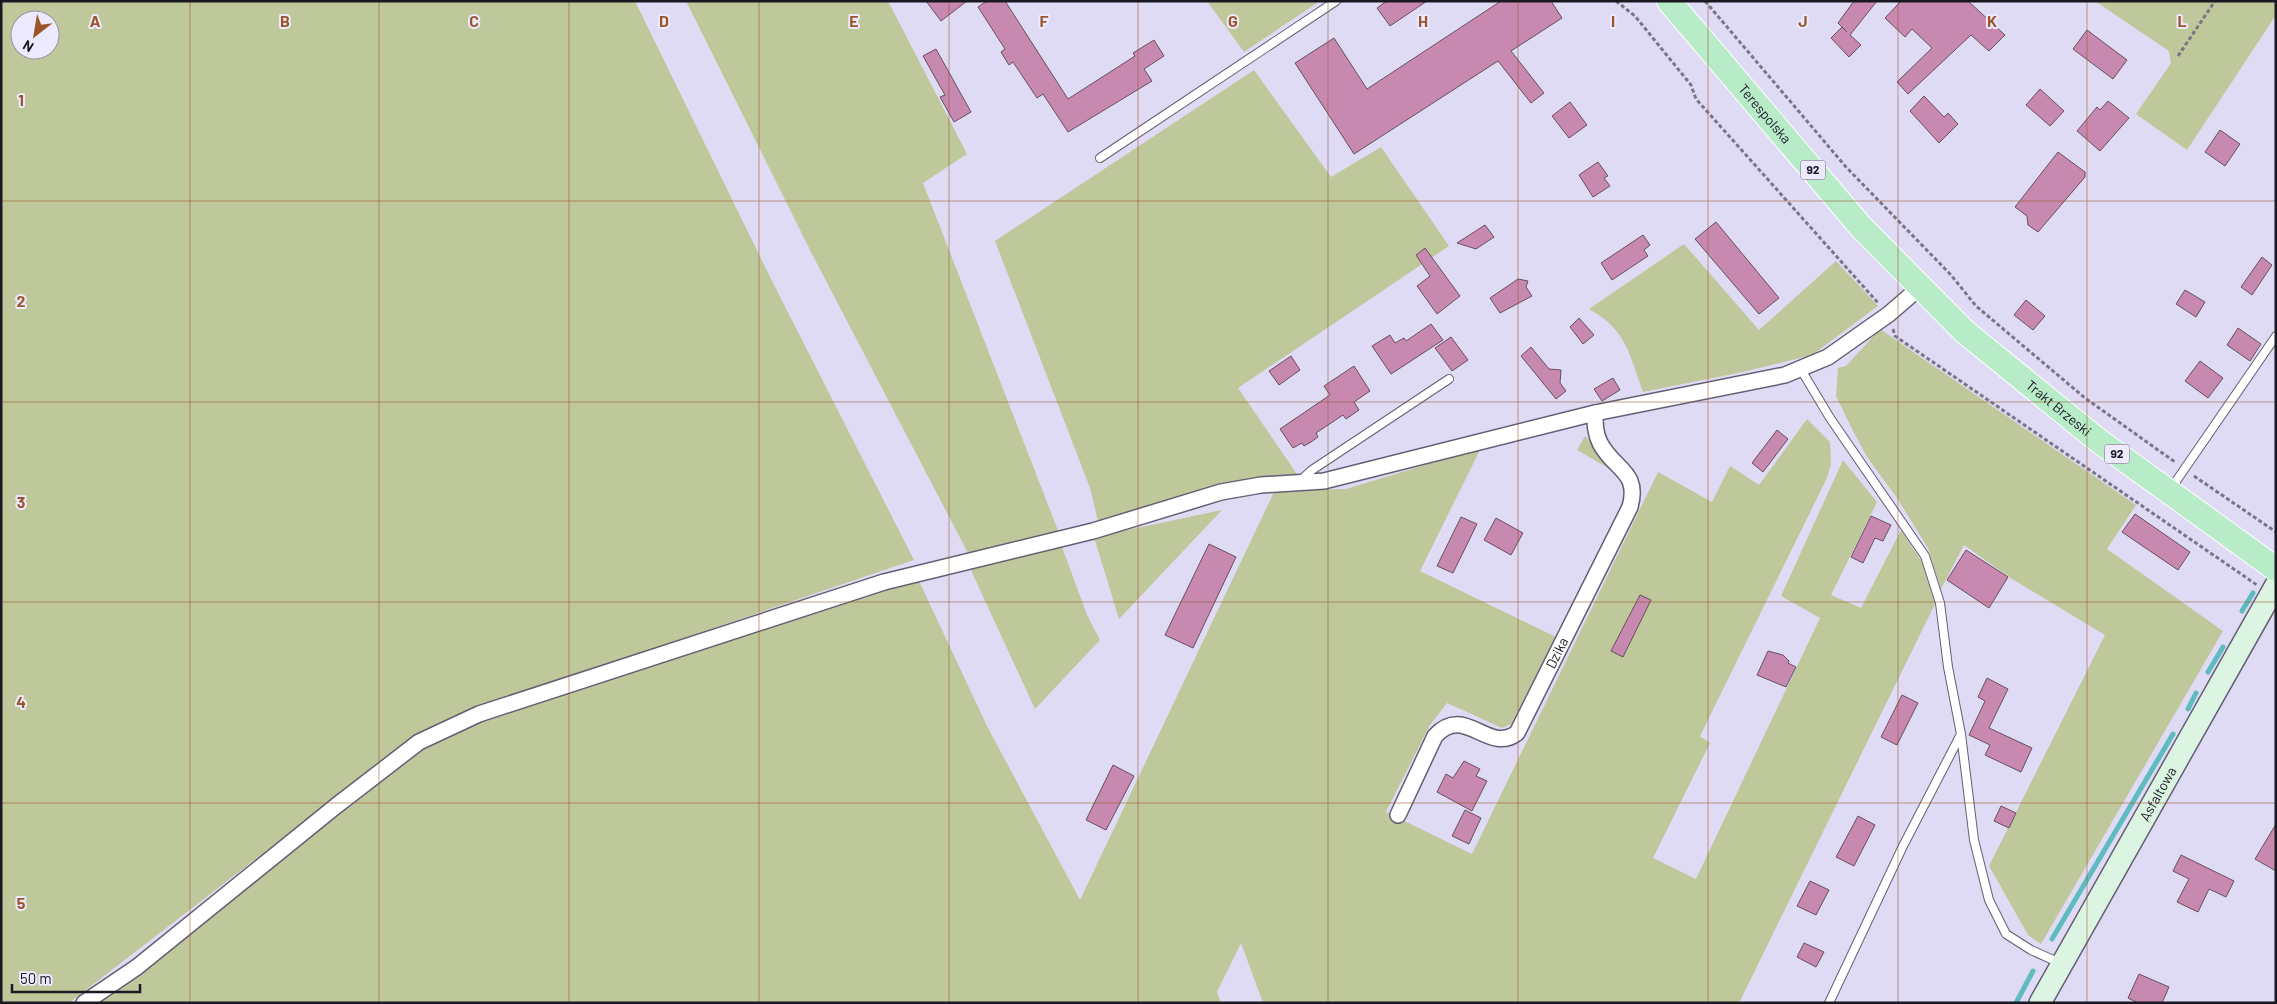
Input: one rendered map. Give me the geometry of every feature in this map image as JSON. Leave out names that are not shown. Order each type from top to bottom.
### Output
[{"type":"main road","name":"Terespolska","points":[[1669,1],[1861,227],[1919,288],[1965,332]]},
{"type":"main road","name":"Trakt Brzeski","points":[[1965,332],[2099,441],[2276,569]]},
{"type":"street","points":[[84,1003],[137,967],[336,806],[419,742],[479,714],[884,582],[1094,531],[1221,492],[1261,485],[1324,482],[1595,413],[1785,375],[1828,357],[1888,314],[1919,288]]},
{"type":"street","name":"Dzika","points":[[1398,815],[1435,736],[1442,728],[1448,724],[1457,724],[1496,739],[1509,739],[1517,733],[1630,508],[1632,498],[1629,476],[1601,445],[1595,429],[1595,413]]},
{"type":"street","name":"Asfaltowa","points":[[2040,1003],[2276,585]]},
{"type":"lane","points":[[1100,158],[1336,1]]},
{"type":"lane","points":[[2169,492],[2276,336]]},
{"type":"lane","points":[[1800,368],[1830,418],[1925,556],[1940,603],[1948,667],[1961,734],[1974,840],[1989,900],[2006,934],[2031,950],[2062,964]]},
{"type":"lane","points":[[1297,484],[1312,470],[1449,378]]},
{"type":"lane","points":[[1830,1003],[1903,846],[1961,734]]},
{"type":"path","points":[[1705,1],[1846,167],[1951,275],[1976,306],[2085,398],[2276,532]]},
{"type":"path","points":[[2178,56],[2215,1]]},
{"type":"green space","points":[[1,1],[635,1],[771,279],[914,560],[460,714],[415,736],[69,1003],[1,1003]]},
{"type":"green space","points":[[686,1],[888,1],[967,154],[923,183],[1059,533],[969,555],[812,254]]},
{"type":"green space","points":[[1207,1],[1320,1],[1244,52]]},
{"type":"green space","points":[[2095,1],[2276,1],[2276,15],[2187,150],[2136,114],[2171,63],[2169,51]]},
{"type":"green space","points":[[1254,70],[1331,177],[1381,147],[1449,246],[1238,388],[1297,474],[1193,492],[1098,521],[1090,488],[995,241]]},
{"type":"green space","points":[[1684,244],[1759,330],[1836,261],[1878,306],[1812,355],[1743,372],[1643,392],[1630,355],[1619,334],[1602,317],[1589,309]]},
{"type":"green space","points":[[1880,329],[2136,505],[2107,549],[2223,631],[2041,944],[2028,935],[1989,866],[2105,635],[2012,579],[1964,545],[1941,589],[1928,548],[1897,498],[1867,457],[1836,396],[1838,368],[1846,366]]},
{"type":"green space","points":[[1807,419],[1830,442],[1831,464],[1827,478],[1700,736],[1710,743],[1653,858],[1696,879],[1820,618],[1781,596],[1843,460],[1877,502],[1831,595],[1861,608],[1901,530],[1922,562],[1935,604],[1739,1003],[1263,1003],[1241,943],[1217,992],[1221,1003],[99,1003],[424,749],[455,731],[918,579],[987,726],[1080,900],[1275,490],[1346,489],[1481,448],[1420,571],[1556,637],[1511,724],[1502,728],[1447,703],[1430,725],[1386,812],[1472,854],[1658,472],[1712,502],[1730,466],[1759,485]]},
{"type":"green space","points":[[1585,436],[1622,476],[1577,450]]},
{"type":"green space","points":[[1222,510],[1119,619],[1094,537]]},
{"type":"green space","points":[[1061,544],[1087,615],[1100,640],[1035,709],[969,566]]},
{"type":"building","points":[[926,1],[967,1],[941,21]]},
{"type":"building","points":[[987,1],[1005,1],[1068,99],[1135,56],[1133,53],[1154,40],[1164,56],[1144,69],[1152,81],[1068,132],[1043,94],[1037,98],[1013,62],[1009,65],[1001,52],[1005,49],[978,7]]},
{"type":"building","points":[[1387,1],[1427,1],[1390,26],[1377,8]]},
{"type":"building","points":[[1501,1],[1551,1],[1562,18],[1511,51],[1544,93],[1531,103],[1498,61],[1354,154],[1295,63],[1334,38],[1367,89]]},
{"type":"building","points":[[1854,1],[1877,1],[1850,35],[1861,45],[1849,57],[1831,38],[1842,27],[1838,23]]},
{"type":"building","points":[[1901,1],[1968,1],[2005,35],[1989,51],[1971,35],[1908,94],[1897,82],[1932,48],[1912,29],[1905,37],[1885,18]]},
{"type":"building","points":[[2087,30],[2127,60],[2113,79],[2073,49]]},
{"type":"building","points":[[936,49],[971,112],[954,122],[940,97],[945,95],[923,56]]},
{"type":"building","points":[[2040,89],[2064,111],[2050,126],[2026,105]]},
{"type":"building","points":[[1924,96],[1944,117],[1948,113],[1958,124],[1939,143],[1910,111]]},
{"type":"building","points":[[2108,101],[2129,118],[2100,151],[2077,131],[2097,107],[2100,110]]},
{"type":"building","points":[[1570,102],[1587,125],[1569,138],[1552,116]]},
{"type":"building","points":[[2220,130],[2240,144],[2225,166],[2205,152]]},
{"type":"building","points":[[2058,152],[2085,172],[2085,177],[2038,232],[2028,225],[2027,216],[2015,207]]},
{"type":"building","points":[[1598,162],[1608,176],[1604,178],[1610,186],[1593,197],[1579,175]]},
{"type":"building","points":[[1716,222],[1779,298],[1759,314],[1695,239]]},
{"type":"building","points":[[1485,225],[1494,237],[1476,249],[1457,243]]},
{"type":"building","points":[[1643,235],[1650,245],[1644,250],[1648,256],[1612,280],[1601,263]]},
{"type":"building","points":[[1425,248],[1460,296],[1437,314],[1417,286],[1430,276],[1416,255]]},
{"type":"building","points":[[2262,257],[2272,265],[2252,295],[2241,287]]},
{"type":"building","points":[[1518,279],[1528,281],[1526,287],[1532,296],[1500,313],[1490,298]]},
{"type":"building","points":[[2185,290],[2205,302],[2196,317],[2176,304]]},
{"type":"building","points":[[2026,300],[2045,316],[2033,330],[2014,315]]},
{"type":"building","points":[[1579,318],[1594,335],[1583,344],[1570,327]]},
{"type":"building","points":[[1431,324],[1443,340],[1391,374],[1372,346],[1390,335],[1395,343],[1404,338],[1406,341]]},
{"type":"building","points":[[2238,328],[2261,344],[2250,361],[2227,345]]},
{"type":"building","points":[[1451,337],[1468,360],[1452,371],[1435,348]]},
{"type":"building","points":[[1531,347],[1549,369],[1561,370],[1560,383],[1566,391],[1556,399],[1521,356]]},
{"type":"building","points":[[1291,356],[1300,370],[1279,385],[1269,371]]},
{"type":"building","points":[[2200,361],[2223,378],[2208,398],[2185,381]]},
{"type":"building","points":[[1354,366],[1370,391],[1354,402],[1359,410],[1346,419],[1343,415],[1316,433],[1318,437],[1311,442],[1304,446],[1302,443],[1293,448],[1280,429],[1330,395],[1324,386]]},
{"type":"building","points":[[1613,378],[1620,390],[1602,401],[1594,389]]},
{"type":"building","points":[[1777,430],[1788,439],[1763,472],[1752,463]]},
{"type":"building","points":[[2135,514],[2190,552],[2178,570],[2122,532]]},
{"type":"building","points":[[1871,516],[1891,525],[1883,541],[1875,538],[1863,563],[1851,557]]},
{"type":"building","points":[[1461,517],[1477,524],[1453,573],[1437,566]]},
{"type":"building","points":[[1496,518],[1523,533],[1511,555],[1484,540]]},
{"type":"building","points":[[1209,544],[1236,557],[1193,648],[1165,635]]},
{"type":"building","points":[[1966,550],[2008,577],[1989,608],[1947,580]]},
{"type":"building","points":[[1640,595],[1651,600],[1623,657],[1611,651]]},
{"type":"building","points":[[1768,651],[1783,655],[1789,661],[1788,663],[1796,667],[1786,687],[1757,675]]},
{"type":"building","points":[[1987,678],[2008,689],[1989,728],[2032,748],[2021,772],[1985,755],[1990,745],[1969,735],[1985,701],[1978,697]]},
{"type":"building","points":[[1902,695],[1918,703],[1897,745],[1881,737]]},
{"type":"building","points":[[1464,761],[1480,769],[1476,776],[1487,781],[1472,811],[1437,792],[1446,774],[1453,778]]},
{"type":"building","points":[[1113,765],[1134,776],[1106,830],[1086,820]]},
{"type":"building","points":[[2001,806],[2016,813],[2009,828],[1994,821]]},
{"type":"building","points":[[1465,810],[1481,818],[1469,844],[1452,836]]},
{"type":"building","points":[[1858,816],[1875,825],[1854,866],[1836,857]]},
{"type":"building","points":[[2276,824],[2276,871],[2255,859]]},
{"type":"building","points":[[2181,855],[2234,881],[2226,897],[2209,889],[2198,912],[2177,902],[2189,879],[2173,871]]},
{"type":"building","points":[[1810,881],[1829,890],[1816,915],[1797,906]]},
{"type":"building","points":[[1804,943],[1824,952],[1816,967],[1797,957]]},
{"type":"building","points":[[2139,974],[2169,987],[2162,1003],[2138,1003],[2128,998]]},
{"type":"waterway","points":[[2242,611],[2253,593]]},
{"type":"waterway","points":[[2208,672],[2223,647]]},
{"type":"waterway","points":[[2188,709],[2196,693]]},
{"type":"waterway","points":[[2052,939],[2173,734]]},
{"type":"waterway","points":[[2016,1003],[2033,971]]}]
